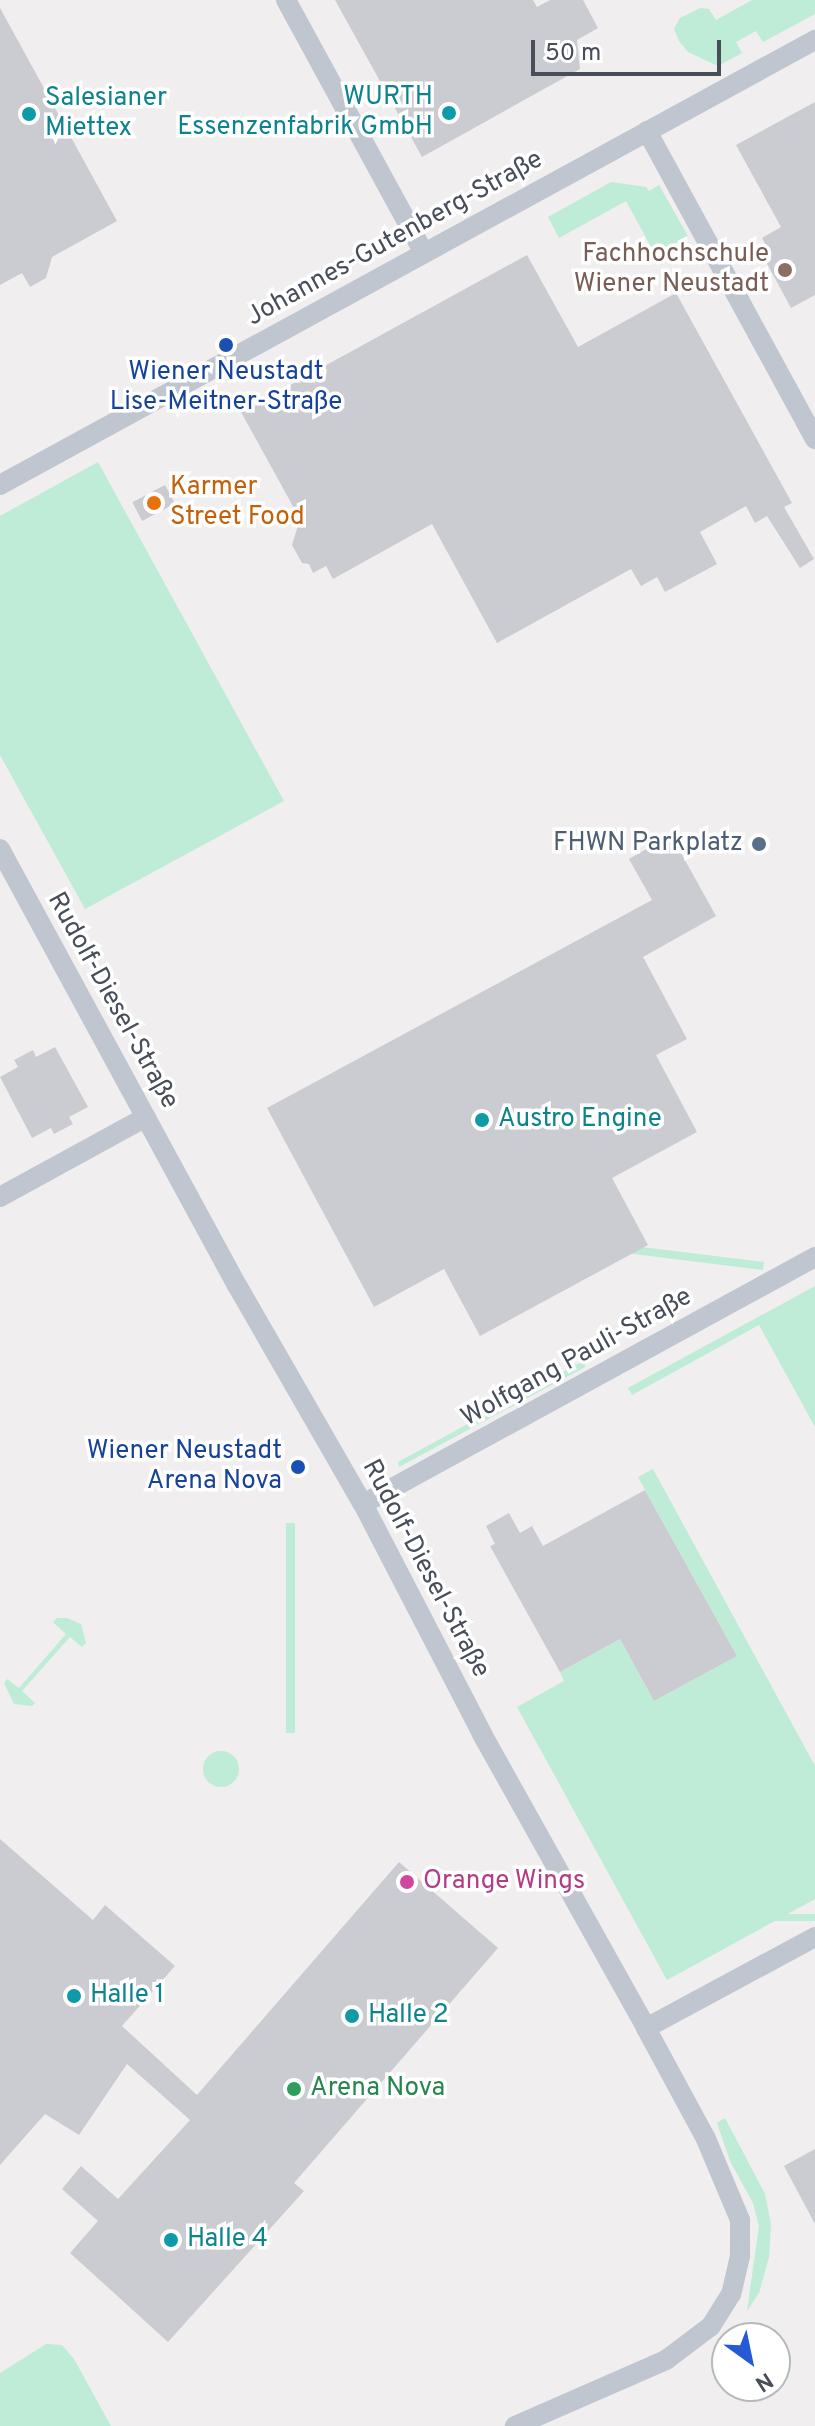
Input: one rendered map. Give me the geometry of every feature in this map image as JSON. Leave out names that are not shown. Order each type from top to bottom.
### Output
[{"type":"street","points":[[286,0],[424,253]]},
{"type":"street","name":"Johannes-Gutenberg-Straße","points":[[0,485],[815,40]]},
{"type":"street","points":[[647,131],[815,439]]},
{"type":"street","name":"Rudolf-Diesel-Straße","points":[[0,849],[363,1504],[482,1734],[706,2139],[740,2220],[740,2256],[731,2294],[711,2326],[666,2360],[515,2426]]},
{"type":"street","points":[[0,1197],[146,1117]]},
{"type":"street","name":"Wolfgang Pauli-Straße","points":[[363,1504],[815,1257]]},
{"type":"street","points":[[646,2028],[815,1937]]},
{"type":"green space","points":[[752,0],[815,0],[815,14],[763,42],[756,31],[736,42],[742,53],[718,66],[688,52],[679,41],[674,29],[680,18],[700,8],[709,9],[716,20]]},
{"type":"green space","points":[[611,182],[646,187],[649,191],[659,185],[688,236],[655,254],[626,201],[559,238],[548,217]]},
{"type":"green space","points":[[98,462],[284,801],[85,909],[0,755],[0,516]]},
{"type":"green space","points":[[590,1241],[764,1262],[763,1270],[589,1249]]},
{"type":"green space","points":[[815,1286],[815,1427],[759,1325],[632,1395],[628,1388]]},
{"type":"green space","points":[[585,1360],[585,1367],[399,1467],[398,1462]]},
{"type":"green space","points":[[653,1469],[815,1766],[815,1899],[667,1980],[517,1707],[564,1681],[560,1672],[620,1639],[654,1701],[737,1656],[638,1477]]},
{"type":"green space","points":[[286,1523],[295,1523],[295,1733],[286,1733]]},
{"type":"green space","points":[[57,1618],[67,1618],[81,1624],[86,1643],[82,1647],[70,1637],[22,1691],[35,1703],[32,1706],[14,1704],[4,1683],[7,1679],[19,1688],[66,1634],[53,1622]]},
{"type":"green space","points":[[221,1751],[234,1756],[239,1769],[234,1782],[221,1787],[208,1782],[203,1769],[208,1756]]},
{"type":"green space","points":[[666,1914],[815,1914],[815,1921],[666,1921]]},
{"type":"green space","points":[[725,2118],[765,2194],[771,2224],[769,2257],[759,2293],[747,2311],[759,2226],[753,2203],[730,2161],[717,2123]]},
{"type":"green space","points":[[46,2344],[62,2345],[74,2359],[111,2426],[0,2426],[0,2373]]},
{"type":"building","name":"WURTH Essenzenfabrik GmbH","points":[[335,0],[533,0],[537,7],[550,0],[583,0],[598,28],[577,40],[580,69],[422,157]]},
{"type":"building","name":"Salesianer Miettex","points":[[0,8],[117,221],[52,257],[46,278],[30,287],[22,273],[0,285]]},
{"type":"building","name":"Fachhochschule Wiener Neustadt","points":[[815,102],[815,295],[791,308],[764,258],[771,255],[762,238],[781,227],[736,145]]},
{"type":"building","points":[[527,255],[578,347],[676,293],[792,503],[784,507],[814,559],[800,568],[767,516],[755,523],[746,506],[700,532],[717,564],[665,592],[657,577],[641,586],[631,569],[497,643],[432,524],[333,579],[326,566],[313,573],[309,564],[302,563],[292,545],[300,519],[241,412]]},
{"type":"building","name":"Karmer Street Food","points":[[165,485],[175,504],[142,521],[132,502]]},
{"type":"building","name":"Austro Engine","points":[[671,835],[716,916],[643,957],[687,1039],[656,1055],[697,1132],[612,1178],[648,1245],[480,1336],[444,1269],[374,1307],[267,1108],[652,900],[629,859]]},
{"type":"building","points":[[55,1047],[88,1107],[69,1117],[73,1124],[54,1134],[51,1128],[32,1138],[0,1077],[18,1067],[14,1060],[33,1050],[36,1057]]},
{"type":"building","points":[[645,1490],[737,1656],[654,1701],[620,1639],[560,1672],[490,1546],[495,1544],[486,1526],[509,1513],[520,1533],[532,1526],[543,1546]]},
{"type":"building","name":"Arena Nova","points":[[0,1839],[93,1920],[105,1905],[175,1966],[122,2026],[197,2095],[399,1862],[498,1948],[294,2183],[304,2191],[168,2342],[70,2253],[98,2221],[62,2189],[81,2166],[118,2199],[190,2120],[127,2064],[79,2135],[45,2114],[0,2165]]},
{"type":"building","points":[[815,2149],[815,2224],[784,2166]]},
{"type":"place","name":"WURTH Essenzenfabrik GmbH","points":[[449,113]]},
{"type":"place","name":"Salesianer Miettex","points":[[29,114]]},
{"type":"place","name":"Fachhochschule Wiener Neustadt","points":[[785,270]]},
{"type":"place","name":"Wiener Neustadt Lise-Meitner-Straße","points":[[226,345]]},
{"type":"place","name":"Karmer Street Food","points":[[154,503]]},
{"type":"place","name":"FHWN Parkplatz","points":[[759,844]]},
{"type":"place","name":"Austro Engine","points":[[482,1120]]},
{"type":"place","name":"Wiener Neustadt Arena Nova","points":[[298,1467]]},
{"type":"place","name":"Orange Wings","points":[[407,1882]]},
{"type":"place","name":"Halle 1","points":[[74,1996]]},
{"type":"place","name":"Halle 2","points":[[352,2016]]},
{"type":"place","name":"Arena Nova","points":[[294,2089]]},
{"type":"place","name":"Halle 4","points":[[171,2240]]}]
